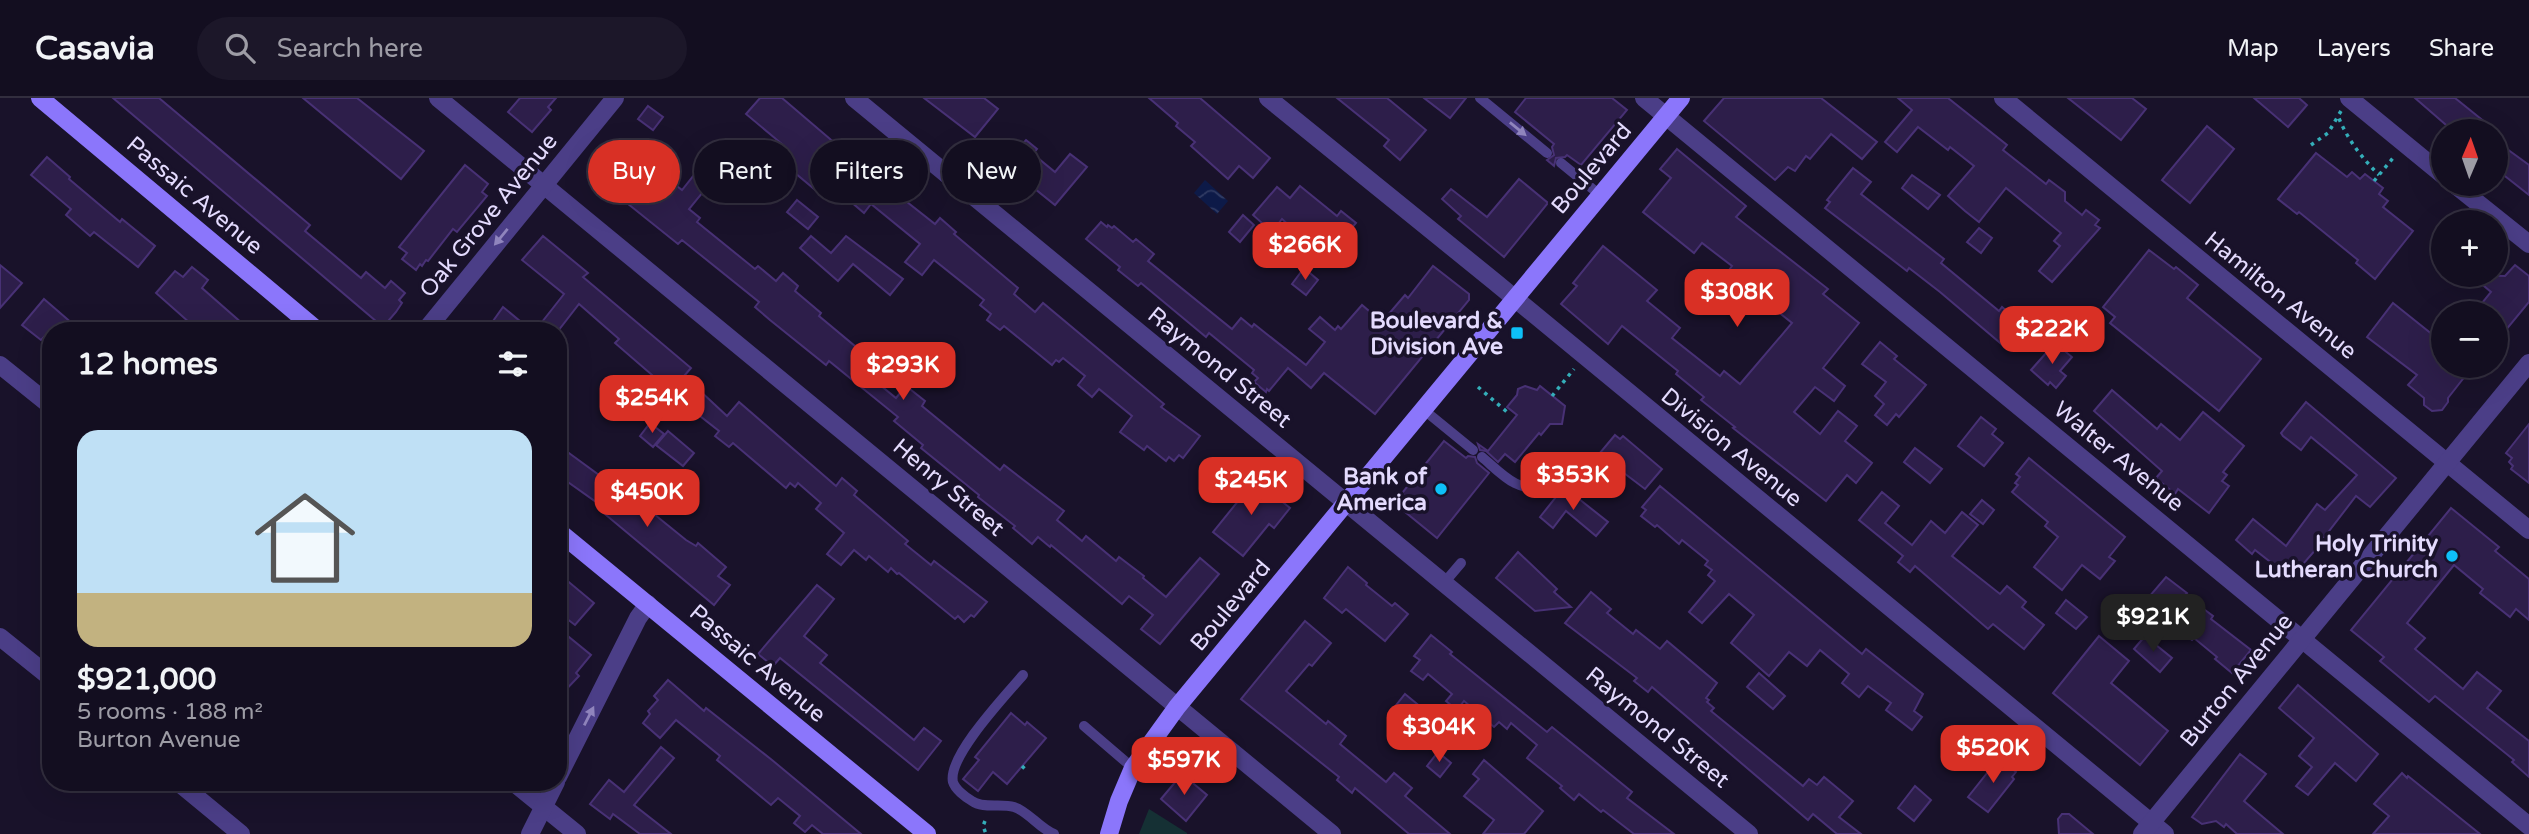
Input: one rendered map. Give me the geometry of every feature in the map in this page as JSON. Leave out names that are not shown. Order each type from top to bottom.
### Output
[{"type":"street","name":"Passaic Avenue","points":[[40,98],[307,322]]},
{"type":"street","name":"Henry Street","points":[[438,98],[1332,834]]},
{"type":"street","name":"Oak Grove Avenue","points":[[432,322],[615,98]]},
{"type":"street","name":"Raymond Street","points":[[854,98],[1749,834]]},
{"type":"street","name":"Division Avenue","points":[[1268,98],[1584,356],[2146,828],[2165,834]]},
{"type":"street","name":"Walter Avenue","points":[[1644,98],[2529,826]]},
{"type":"street","name":"Boulevard","points":[[1109,834],[1133,768],[1177,707],[1681,98]]},
{"type":"street","name":"Hamilton Avenue","points":[[2003,98],[2529,530]]},
{"type":"street","points":[[2346,104],[2431,166]]},
{"type":"street","points":[[2469,196],[2529,244]]},
{"type":"street","name":"Burton Avenue","points":[[2146,828],[2529,363]]},
{"type":"street","points":[[1,368],[42,400]]},
{"type":"street","name":"Passaic Avenue","points":[[567,538],[927,834]]},
{"type":"street","points":[[567,759],[638,618],[648,604]]},
{"type":"street","points":[[0,637],[42,671]]},
{"type":"street","points":[[189,791],[241,834]]},
{"type":"street","points":[[524,791],[577,834]]},
{"type":"street","points":[[530,834],[551,791]]},
{"type":"lane","points":[[1480,98],[1547,153]]},
{"type":"lane","points":[[1560,163],[1600,195]]},
{"type":"lane","points":[[1424,410],[1473,450]]},
{"type":"lane","points":[[1482,457],[1516,485],[1535,489],[1544,486]]},
{"type":"lane","points":[[1444,583],[1461,564]]},
{"type":"lane","points":[[1023,675],[969,740],[953,776],[956,788],[974,803],[1016,807],[1043,829],[1054,834]]},
{"type":"lane","points":[[1084,726],[1133,768]]},
{"type":"path","points":[[2311,145],[2328,134],[2346,104]]},
{"type":"path","points":[[2338,116],[2350,140],[2379,175]]},
{"type":"path","points":[[2374,181],[2396,153]]},
{"type":"path","points":[[1552,396],[1584,356]]},
{"type":"path","points":[[1478,387],[1507,412],[1510,409]]},
{"type":"path","points":[[1022,766],[1028,772]]},
{"type":"path","points":[[985,821],[983,826],[986,834]]},
{"type":"green space","points":[[1149,809],[1187,833],[1187,834],[1139,834]]},
{"type":"water","points":[[1205,180],[1228,201],[1217,214],[1194,193]]},
{"type":"building","points":[[113,98],[159,98],[310,225],[305,231],[361,278],[366,272],[385,288],[391,281],[405,293],[399,300],[402,303],[387,322],[377,322]]},
{"type":"building","points":[[303,98],[357,98],[424,151],[401,179]]},
{"type":"building","points":[[520,98],[556,98],[548,107],[551,110],[532,132],[508,112]]},
{"type":"building","points":[[760,98],[782,98],[831,140],[810,140],[810,186],[796,174],[796,140],[777,140],[746,114]]},
{"type":"building","points":[[924,98],[984,98],[998,109],[975,137]]},
{"type":"building","points":[[1149,98],[1200,98],[1270,158],[1253,178],[1239,166],[1228,179],[1191,146],[1195,142]]},
{"type":"building","points":[[1337,98],[1387,98],[1426,130],[1400,160],[1384,146],[1389,140]]},
{"type":"building","points":[[1424,98],[1466,98],[1450,118]]},
{"type":"building","points":[[1526,98],[1612,98],[1627,110],[1581,165],[1567,155],[1556,158],[1554,166],[1547,160],[1554,155],[1554,144],[1515,112]]},
{"type":"building","points":[[1724,98],[1821,98],[1877,142],[1862,159],[1831,134],[1810,159],[1806,156],[1795,171],[1788,167],[1775,180],[1704,121]]},
{"type":"building","points":[[1898,98],[1948,98],[2007,145],[2003,150],[2046,184],[2049,180],[2065,192],[2065,201],[2082,215],[2086,210],[2099,220],[2095,225],[2100,228],[2052,282],[2039,271],[2060,246],[2054,241],[2061,233],[2006,188],[1979,222],[1965,211],[1948,196],[1974,166],[1918,127],[1897,152],[1885,142],[1912,110]]},
{"type":"building","points":[[2068,98],[2132,98],[2146,109],[2121,140]]},
{"type":"building","points":[[2254,98],[2299,98],[2307,105],[2288,127]]},
{"type":"building","points":[[2415,98],[2455,98],[2481,119],[2439,119]]},
{"type":"building","points":[[648,106],[663,117],[653,130],[638,119]]},
{"type":"building","points":[[2207,126],[2234,149],[2190,203],[2162,180]]},
{"type":"building","points":[[1677,149],[1746,206],[1736,217],[1828,289],[1823,294],[1859,323],[1823,368],[1845,386],[1834,401],[1815,387],[1794,412],[1820,434],[1838,411],[1857,426],[1845,441],[1872,463],[1856,483],[1847,475],[1826,501],[1733,428],[1735,427],[1701,400],[1704,397],[1676,374],[1678,371],[1622,326],[1608,344],[1561,304],[1577,286],[1573,283],[1603,246],[1657,290],[1647,301],[1680,328],[1672,338],[1720,376],[1724,371],[1740,384],[1792,323],[1767,303],[1763,307],[1724,277],[1732,266],[1702,243],[1694,253],[1643,212],[1671,178],[1660,169]]},
{"type":"building","points":[[2508,150],[2529,165],[2529,195],[2508,178]]},
{"type":"building","points":[[2316,153],[2347,177],[2352,172],[2360,179],[2365,174],[2383,188],[2379,194],[2388,201],[2383,207],[2413,231],[2375,279],[2356,263],[2358,260],[2299,212],[2297,214],[2278,199]]},
{"type":"building","points":[[1070,154],[1087,167],[1055,205],[1041,194],[1041,161],[1055,172]]},
{"type":"building","points":[[47,157],[120,222],[122,219],[155,246],[138,267],[94,232],[90,236],[66,215],[71,209],[31,175]]},
{"type":"building","points":[[465,165],[488,184],[482,192],[487,196],[457,232],[453,229],[428,261],[422,266],[420,264],[416,270],[402,259],[407,253],[399,247]]},
{"type":"building","points":[[1853,168],[1871,182],[1861,194],[1944,259],[1941,263],[1999,311],[2002,307],[2023,325],[2005,347],[1909,268],[1907,271],[1825,208],[1830,202],[1827,200]]},
{"type":"building","points":[[694,175],[694,203],[689,209],[700,218],[697,222],[755,269],[758,266],[776,281],[783,273],[798,286],[795,291],[821,313],[819,316],[867,356],[875,347],[891,360],[874,380],[896,398],[906,386],[925,401],[922,406],[1000,470],[1004,465],[1064,511],[1057,520],[1082,541],[1086,536],[1116,561],[1119,557],[1166,597],[1200,558],[1219,574],[1160,644],[1141,629],[1153,615],[1129,596],[1122,604],[1038,537],[1032,544],[1013,528],[1015,526],[921,448],[923,445],[894,421],[898,417],[829,361],[826,365],[770,320],[755,307],[759,302],[682,240],[678,244],[627,203],[680,203],[680,188],[682,190]]},
{"type":"building","points":[[1912,175],[1940,195],[1928,209],[1902,188]]},
{"type":"building","points":[[1519,179],[1548,203],[1504,257],[1458,219],[1461,216],[1442,199],[1451,189],[1487,217]]},
{"type":"building","points":[[1300,186],[1337,216],[1341,211],[1356,223],[1326,259],[1282,219],[1272,232],[1253,215],[1277,187],[1290,198]]},
{"type":"building","points":[[796,201],[818,217],[808,229],[787,212]]},
{"type":"building","points":[[852,203],[908,203],[935,224],[940,218],[956,232],[954,234],[1018,288],[1014,294],[1035,312],[1043,303],[1164,404],[1161,407],[1200,436],[1183,458],[1179,455],[1174,461],[1169,457],[1166,461],[1147,446],[1144,450],[1120,432],[1132,416],[1099,389],[1092,397],[1078,385],[1085,376],[1063,358],[1052,365],[1004,326],[1000,330],[987,320],[991,314],[980,305],[984,300],[934,260],[922,275],[905,262],[920,244],[871,204],[864,213]]},
{"type":"building","points":[[1243,215],[1254,225],[1240,242],[1229,232]]},
{"type":"building","points":[[1101,222],[1107,227],[1114,226],[1133,242],[1136,239],[1154,254],[1148,261],[1232,329],[1241,318],[1252,327],[1254,324],[1306,365],[1325,342],[1309,329],[1320,317],[1335,330],[1338,326],[1341,329],[1362,305],[1382,322],[1405,295],[1408,298],[1433,266],[1469,294],[1469,300],[1375,414],[1324,373],[1311,388],[1288,368],[1266,392],[1254,382],[1258,378],[1252,373],[1254,370],[1209,333],[1206,337],[1141,283],[1138,286],[1086,239]]},
{"type":"building","points":[[1979,228],[1992,238],[1981,253],[1967,242]]},
{"type":"building","points":[[543,236],[588,273],[583,277],[691,368],[684,376],[727,416],[739,402],[836,486],[842,478],[857,491],[854,495],[908,541],[905,544],[931,565],[934,561],[987,602],[974,617],[971,615],[964,622],[958,616],[955,619],[899,573],[891,568],[888,572],[869,556],[866,560],[854,550],[841,565],[827,554],[844,533],[816,509],[821,503],[798,483],[795,487],[790,483],[786,488],[733,443],[729,447],[715,436],[719,431],[696,413],[693,417],[677,404],[681,400],[615,343],[619,339],[579,304],[565,322],[542,322],[564,294],[522,260]]},
{"type":"building","points":[[811,236],[831,253],[846,236],[903,279],[890,295],[853,264],[838,281],[800,248]]},
{"type":"building","points":[[2149,250],[2198,285],[2187,298],[2261,359],[2219,411],[2110,323],[2115,317],[2103,307]]},
{"type":"building","points":[[0,265],[22,283],[0,308]]},
{"type":"building","points":[[2515,265],[2529,276],[2529,302],[2508,327],[2508,301],[2484,301],[2491,292],[2485,287],[2508,287],[2508,273]]},
{"type":"building","points":[[192,267],[208,280],[202,288],[241,322],[189,322],[156,293],[175,271],[183,277]]},
{"type":"building","points":[[1304,268],[1318,280],[1306,295],[1292,284]]},
{"type":"building","points":[[44,299],[71,322],[42,322],[41,340],[22,325]]},
{"type":"building","points":[[2393,303],[2431,333],[2431,378],[2464,378],[2442,410],[2432,411],[2424,405],[2424,398],[2408,385],[2417,375],[2367,337]]},
{"type":"building","points":[[503,307],[521,322],[492,322]]},
{"type":"building","points":[[1880,342],[1897,356],[1894,359],[1926,385],[1899,417],[1896,414],[1887,425],[1875,415],[1884,404],[1875,396],[1886,382],[1862,364]]},
{"type":"building","points":[[2055,343],[2072,357],[2060,371],[2066,376],[2056,388],[2050,382],[2048,385],[2031,370]]},
{"type":"building","points":[[1525,386],[1537,390],[1540,386],[1565,406],[1562,424],[1550,424],[1515,462],[1505,454],[1498,462],[1486,451],[1480,450],[1478,444],[1488,451],[1517,415],[1507,407],[1517,395],[1518,389]]},
{"type":"building","points":[[2112,390],[2157,429],[2161,424],[2180,440],[2203,412],[2244,446],[2223,472],[2227,475],[2222,481],[2229,486],[2209,513],[2178,489],[2175,494],[2156,478],[2162,471],[2094,411]]},
{"type":"building","points":[[2306,402],[2396,478],[2370,507],[2356,496],[2324,540],[2291,578],[2255,550],[2252,554],[2236,540],[2253,519],[2286,546],[2317,504],[2325,510],[2357,475],[2311,437],[2301,450],[2283,436],[2281,433]]},
{"type":"building","points":[[1981,417],[1996,429],[1992,434],[2003,443],[1984,466],[1958,446]]},
{"type":"building","points":[[650,423],[664,434],[653,447],[640,436]]},
{"type":"building","points":[[2529,424],[2529,483],[2511,469],[2513,466],[2509,462],[2512,458],[2506,453]]},
{"type":"building","points":[[668,431],[694,453],[683,466],[656,445]]},
{"type":"building","points":[[1615,435],[1620,439],[1623,436],[1662,469],[1645,489],[1599,454]]},
{"type":"building","name":"Bank of America","points":[[1444,441],[1466,458],[1475,457],[1477,463],[1489,473],[1437,538],[1394,503]]},
{"type":"building","points":[[1915,448],[1942,469],[1930,483],[1904,462]]},
{"type":"building","points":[[567,452],[610,483],[612,480],[686,540],[696,546],[698,543],[726,567],[718,576],[730,585],[714,605],[600,510],[603,507],[567,481]]},
{"type":"building","points":[[2029,458],[2125,537],[2109,557],[2115,561],[2100,579],[2082,565],[2062,590],[2034,567],[2058,537],[2045,526],[2048,522],[2012,492],[2020,477],[2016,474]]},
{"type":"building","points":[[1253,478],[1290,508],[1274,528],[1269,524],[1243,556],[1213,532]]},
{"type":"building","points":[[1660,486],[1862,654],[1866,649],[1923,694],[1914,711],[1922,717],[1912,730],[1886,710],[1891,703],[1868,686],[1859,697],[1842,683],[1849,674],[1820,650],[1807,666],[1789,652],[1769,676],[1731,643],[1754,615],[1729,594],[1702,623],[1689,612],[1715,581],[1708,575],[1712,570],[1705,565],[1708,561],[1682,540],[1679,544],[1657,525],[1655,527],[1641,516],[1646,510],[1642,507]]},
{"type":"building","points":[[1564,487],[1608,522],[1596,536],[1566,511],[1553,528],[1540,517]]},
{"type":"building","points":[[1882,492],[1899,506],[1885,523],[1912,545],[1931,521],[1945,533],[1962,512],[1978,525],[1952,556],[2000,594],[2007,586],[2026,602],[2022,607],[2044,625],[2024,649],[1993,624],[1988,629],[1915,566],[1910,572],[1898,562],[1903,556],[1859,520]]},
{"type":"building","points":[[1982,500],[1994,510],[1983,524],[1970,514]]},
{"type":"building","points":[[2451,508],[2499,547],[2495,551],[2529,579],[2529,620],[2516,609],[2510,617],[2480,593],[2483,589],[2454,565],[2407,623],[2425,638],[2415,649],[2463,689],[2477,672],[2501,691],[2487,708],[2529,741],[2529,777],[2512,762],[2514,760],[2435,696],[2429,702],[2380,661],[2384,657],[2351,630]]},
{"type":"building","points":[[1518,552],[1557,589],[1554,592],[1571,607],[1535,611],[1496,578]]},
{"type":"building","points":[[1348,567],[1392,606],[1395,603],[1408,614],[1385,641],[1346,609],[1342,613],[1324,598]]},
{"type":"building","points":[[2166,577],[2213,616],[2211,619],[2251,650],[2232,673],[2194,638],[2192,640],[2181,632],[2184,627],[2148,598]]},
{"type":"building","points":[[567,580],[594,603],[575,625],[567,619]]},
{"type":"building","points":[[817,585],[834,599],[804,636],[827,655],[820,663],[914,740],[924,728],[941,741],[918,770],[780,658],[773,666],[758,654]]},
{"type":"building","points":[[1591,592],[1611,609],[1607,613],[1633,634],[1636,630],[1660,649],[1667,641],[1717,683],[1706,698],[1714,708],[1711,711],[1803,786],[1809,779],[1817,785],[1824,777],[1853,801],[1839,817],[1861,834],[1837,834],[1813,814],[1808,820],[1652,687],[1648,692],[1634,681],[1637,678],[1565,623]]},
{"type":"building","points":[[2066,600],[2087,617],[2076,629],[2056,613]]},
{"type":"building","points":[[1305,621],[1331,643],[1286,691],[1326,724],[1328,721],[1346,736],[1340,744],[1386,782],[1394,773],[1412,788],[1405,796],[1450,834],[1409,834],[1355,788],[1352,793],[1337,780],[1339,777],[1241,699]]},
{"type":"building","points":[[567,635],[591,655],[576,673],[579,676],[567,689]]},
{"type":"building","points":[[1431,635],[1452,652],[1450,654],[1547,732],[1552,727],[1632,792],[1627,798],[1674,834],[1634,834],[1579,794],[1574,800],[1560,788],[1562,786],[1527,758],[1537,745],[1511,723],[1507,729],[1499,722],[1494,727],[1464,701],[1457,710],[1446,701],[1452,694],[1428,674],[1423,680],[1411,671],[1420,660],[1414,656]]},
{"type":"building","points":[[2099,636],[2129,661],[2111,683],[2168,731],[2140,765],[2053,693]]},
{"type":"building","points":[[2145,636],[2172,658],[2160,672],[2134,649]]},
{"type":"building","points":[[1759,673],[1785,696],[1773,709],[1747,687]]},
{"type":"building","points":[[668,680],[704,711],[706,708],[772,760],[861,834],[823,834],[812,825],[805,832],[794,823],[800,816],[778,798],[771,805],[717,760],[720,756],[676,720],[660,738],[643,723],[650,714],[648,711],[658,700],[654,696]]},
{"type":"building","points":[[2298,685],[2378,754],[2356,781],[2335,763],[2308,795],[2296,786],[2312,767],[2299,756],[2314,738],[2279,708]]},
{"type":"building","points":[[1405,694],[1434,718],[1423,732],[1393,709]]},
{"type":"building","points":[[1011,713],[1046,738],[1007,784],[993,772],[978,791],[963,779],[979,760],[975,757]]},
{"type":"building","points":[[661,747],[674,758],[634,805],[671,834],[640,834],[613,814],[610,819],[590,804],[609,780],[624,792]]},
{"type":"building","points":[[1438,752],[1451,763],[1440,777],[1427,766]]},
{"type":"building","points":[[2240,754],[2266,774],[2244,801],[2283,834],[2237,834],[2226,824],[2224,827],[2216,821],[2202,824],[2192,817]]},
{"type":"building","points":[[1999,758],[2016,772],[2012,777],[2014,779],[1988,812],[1968,797]]},
{"type":"building","points":[[1484,760],[1543,811],[1524,834],[1483,834],[1494,820],[1464,796],[1479,779],[1473,774]]},
{"type":"building","points":[[2402,773],[2480,834],[2373,834],[2389,816],[2374,804]]},
{"type":"building","points":[[1182,774],[1207,795],[1186,821],[1161,799]]},
{"type":"building","points":[[1915,786],[1931,800],[1914,821],[1898,808]]},
{"type":"building","points":[[2062,814],[2069,814],[2093,834],[2059,834],[2058,819]]},
{"type":"place","name":"Boulevard & Division Ave","points":[[1517,333]]},
{"type":"place","name":"Bank of America","points":[[1441,489]]},
{"type":"place","name":"Holy Trinity Lutheran Church","points":[[2452,556]]}]
